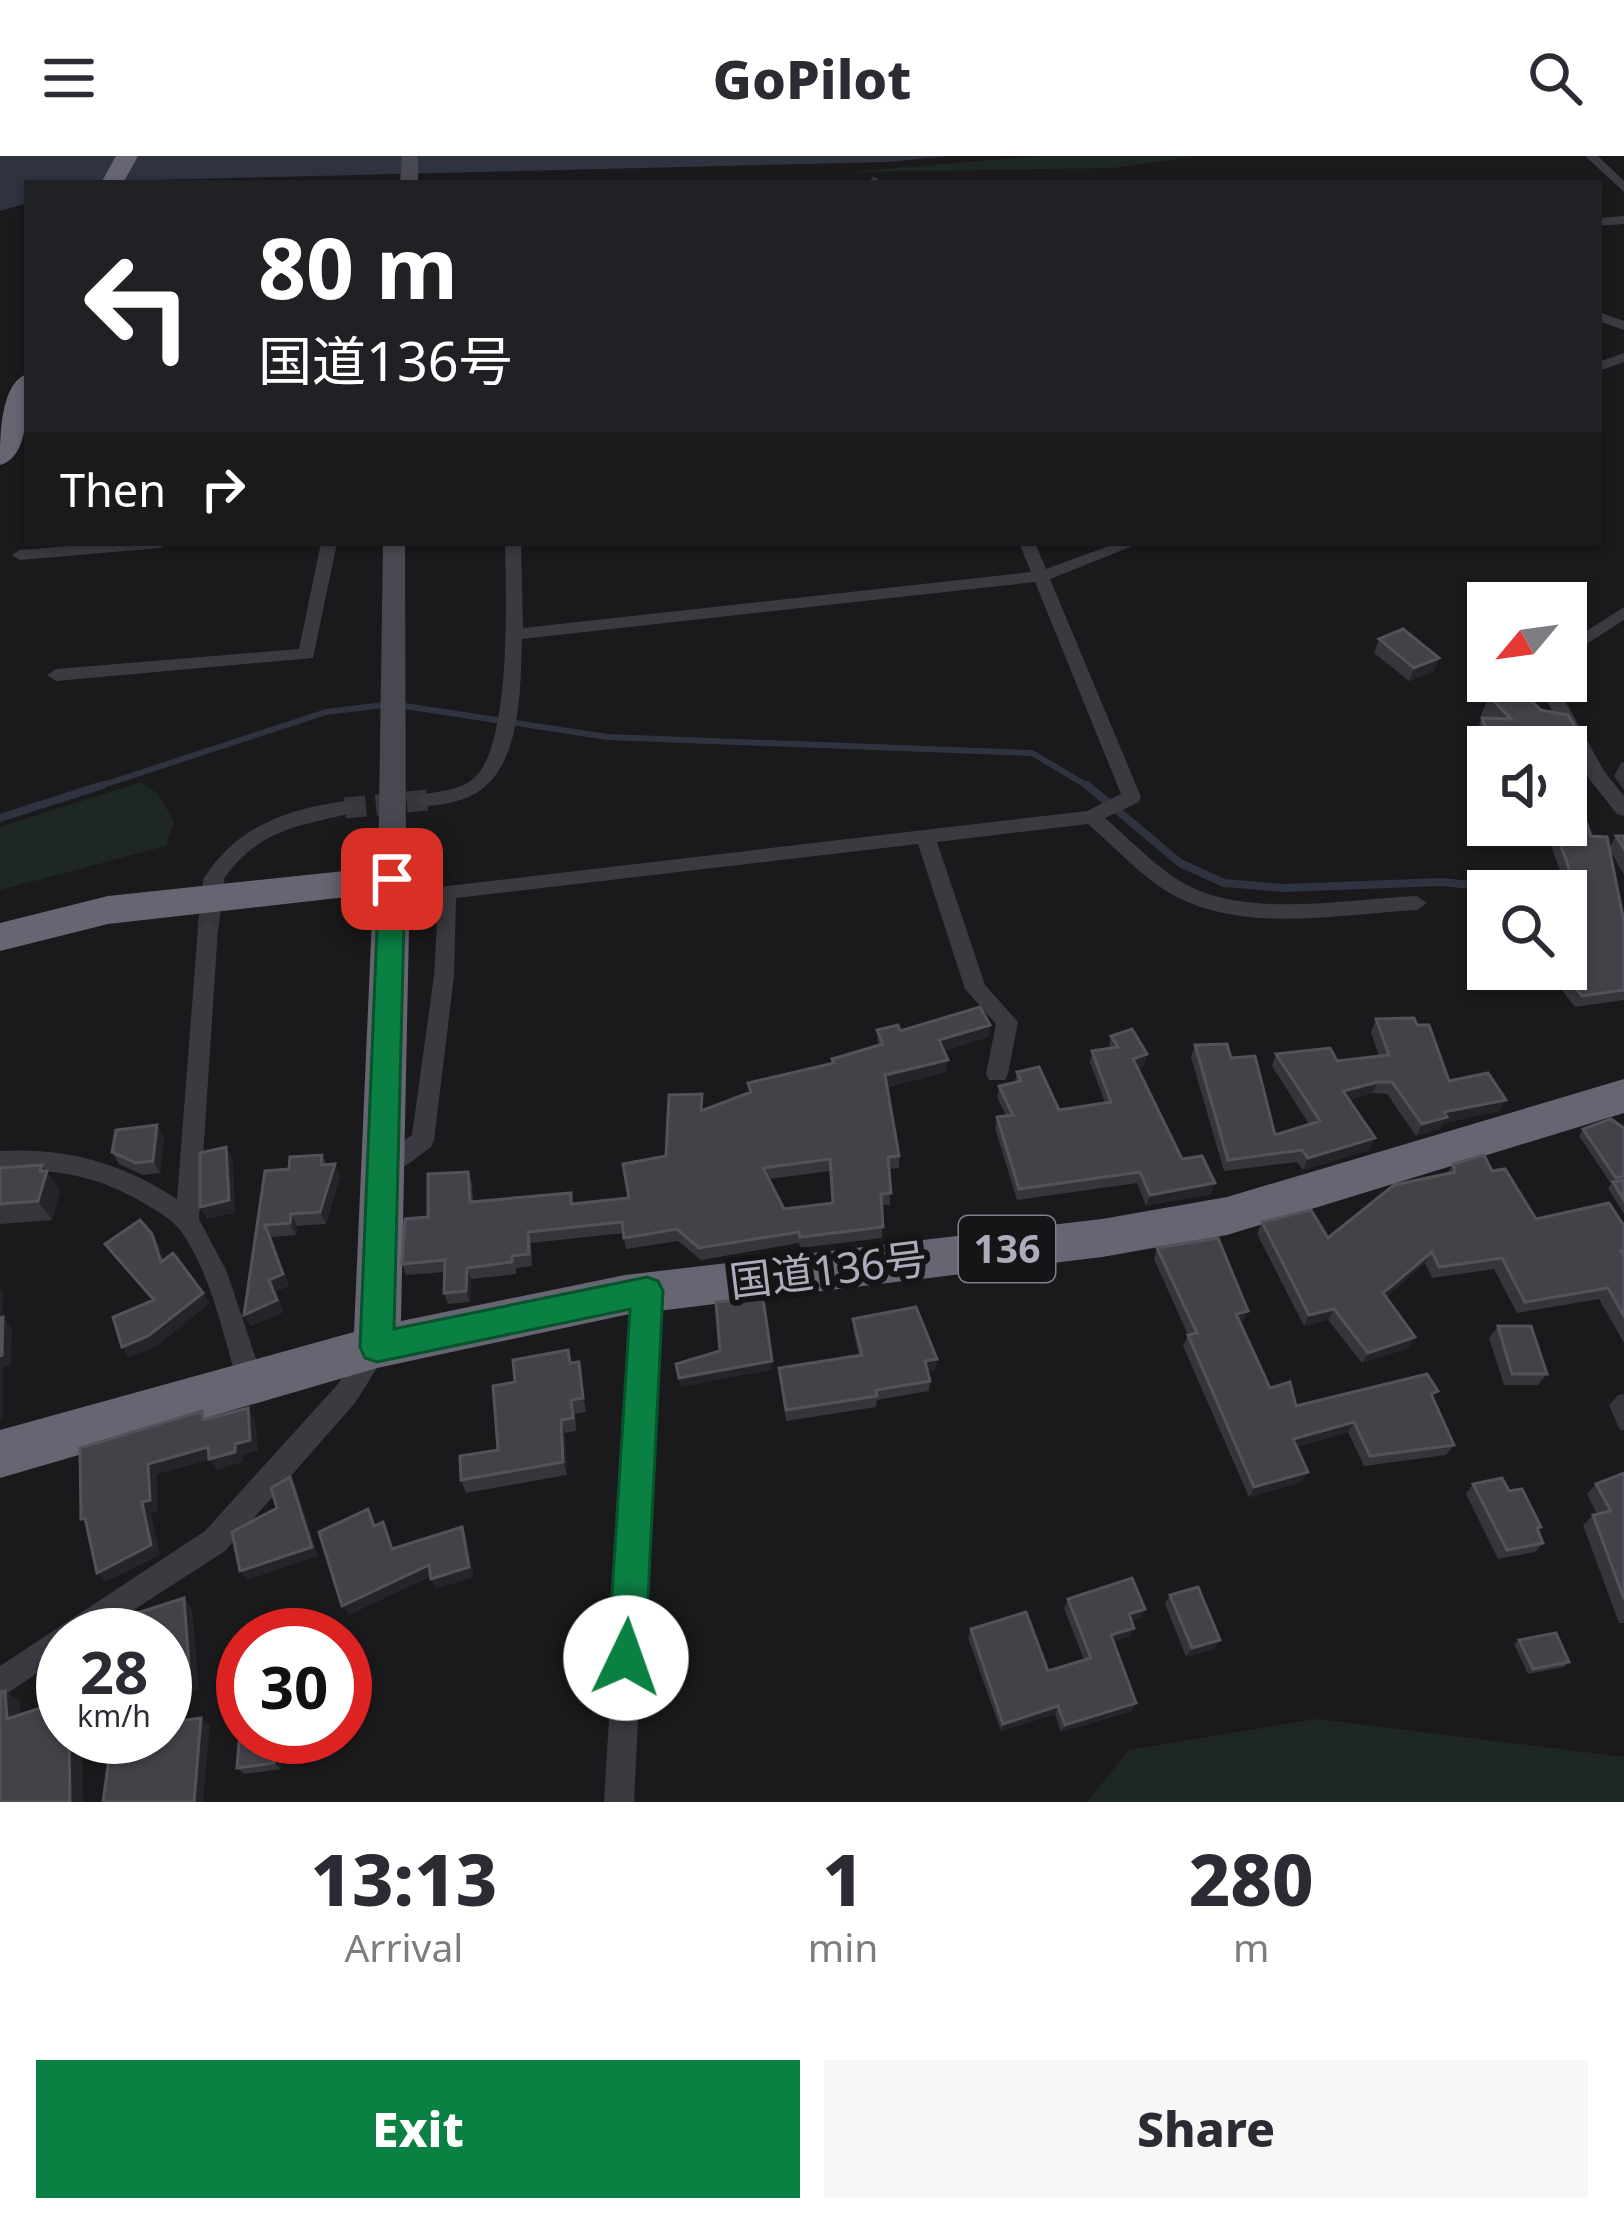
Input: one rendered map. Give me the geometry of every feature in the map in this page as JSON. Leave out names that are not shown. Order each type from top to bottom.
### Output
[{"type":"highway","points":[[0,457],[24,390]]},
{"type":"highway","points":[[0,937],[108,910],[392,879],[377,1347]]},
{"type":"highway","points":[[0,907],[108,910]]},
{"type":"highway","name":"国道136号","points":[[0,1454],[377,1347],[647,1291],[1102,1238],[1227,1216],[1624,1096]]},
{"type":"street","points":[[1591,156],[1624,188]]},
{"type":"street","points":[[20,554],[122,546]]},
{"type":"street","points":[[56,675],[308,654],[328,546]]},
{"type":"street","points":[[392,879],[394,546]]},
{"type":"street","points":[[427,800],[469,790],[488,776],[501,732],[517,634],[513,546]]},
{"type":"street","points":[[384,1166],[423,1140],[444,976],[446,892],[1094,816],[1129,800],[1132,793],[1029,546]]},
{"type":"street","points":[[517,634],[1042,576],[1124,546]]},
{"type":"street","points":[[1587,638],[1624,612]]},
{"type":"street","points":[[1557,702],[1597,775],[1624,809]]},
{"type":"street","points":[[214,878],[227,855],[256,835],[299,815],[346,808]]},
{"type":"street","points":[[1094,816],[1171,883],[1206,901],[1242,908],[1418,903]]},
{"type":"street","points":[[925,836],[974,983],[1007,1022],[998,1074]]},
{"type":"street","points":[[187,1220],[208,928]]},
{"type":"street","points":[[0,1161],[44,1156],[77,1161],[154,1194],[187,1220],[215,1272],[250,1380]]},
{"type":"street","points":[[619,1802],[647,1291]]},
{"type":"street","points":[[111,1608],[215,1540],[346,1394],[377,1347]]},
{"type":"street","points":[[0,1684],[36,1658]]},
{"type":"shaded area","points":[[1037,156],[1199,156],[1113,168],[851,172]]},
{"type":"shaded area","points":[[141,782],[157,793],[174,821],[166,846],[0,890],[0,827]]},
{"type":"shaded area","points":[[1317,1719],[1624,1757],[1624,1802],[1087,1802],[1129,1750]]},
{"type":"water","points":[[0,156],[949,156],[887,162],[24,180],[24,204],[0,211]]},
{"type":"building","points":[[1403,629],[1439,658],[1414,668],[1379,639]]},
{"type":"building","points":[[1495,702],[1533,702],[1541,710],[1568,715],[1575,726],[1485,726],[1482,718],[1511,719]]},
{"type":"building","points":[[1587,825],[1591,836],[1607,837],[1624,922],[1624,990],[1582,996],[1577,990],[1587,990],[1587,870],[1569,870],[1561,846],[1587,846]]},
{"type":"building","points":[[980,1007],[990,1025],[939,1040],[948,1060],[885,1075],[899,1156],[888,1157],[891,1193],[881,1194],[883,1227],[800,1237],[799,1232],[699,1248],[677,1229],[624,1238],[622,1222],[528,1232],[529,1254],[512,1256],[512,1262],[467,1268],[466,1291],[444,1293],[445,1260],[402,1264],[405,1219],[428,1217],[428,1174],[468,1172],[470,1202],[571,1193],[571,1204],[629,1198],[623,1164],[666,1156],[669,1095],[702,1094],[701,1111],[751,1092],[748,1083],[834,1063],[832,1059],[883,1044],[877,1030],[898,1025],[900,1031]],"holes":[[[830,1159],[833,1203],[784,1209],[763,1168]]]},
{"type":"building","points":[[1414,1018],[1417,1025],[1429,1025],[1449,1081],[1488,1073],[1506,1100],[1444,1112],[1447,1117],[1422,1124],[1392,1082],[1378,1082],[1343,1091],[1375,1138],[1308,1158],[1302,1150],[1228,1160],[1195,1045],[1227,1044],[1231,1058],[1255,1056],[1275,1135],[1320,1121],[1276,1054],[1330,1048],[1337,1061],[1389,1055],[1376,1019]]},
{"type":"building","points":[[1132,1029],[1147,1054],[1133,1059],[1182,1159],[1202,1156],[1215,1183],[1150,1195],[1140,1172],[1019,1189],[997,1117],[1013,1115],[999,1086],[1021,1081],[1017,1072],[1039,1067],[1059,1110],[1111,1102],[1092,1051],[1118,1047],[1111,1036]]},
{"type":"building","points":[[1611,1119],[1624,1128],[1624,1176],[1616,1178],[1583,1129]]},
{"type":"building","points":[[157,1125],[153,1161],[136,1163],[112,1152],[116,1130]]},
{"type":"building","points":[[226,1147],[229,1200],[200,1207],[200,1153]]},
{"type":"building","points":[[322,1155],[321,1165],[335,1164],[320,1212],[291,1214],[290,1223],[265,1225],[283,1274],[269,1280],[277,1300],[244,1315],[265,1171],[289,1169],[290,1157]]},
{"type":"building","points":[[1484,1155],[1492,1171],[1505,1169],[1536,1219],[1609,1203],[1624,1226],[1624,1316],[1608,1288],[1525,1302],[1502,1258],[1439,1267],[1432,1252],[1383,1293],[1415,1337],[1368,1353],[1334,1309],[1309,1315],[1262,1222],[1311,1210],[1328,1238],[1394,1185],[1455,1172],[1453,1164]]},
{"type":"building","points":[[42,1165],[40,1171],[47,1171],[38,1201],[0,1204],[0,1168]]},
{"type":"building","points":[[1624,1180],[1624,1200],[1613,1182]]},
{"type":"building","points":[[140,1220],[152,1234],[161,1262],[173,1253],[203,1293],[148,1336],[122,1347],[113,1317],[154,1300],[105,1244]]},
{"type":"building","points":[[1218,1238],[1248,1311],[1236,1314],[1270,1388],[1290,1382],[1296,1406],[1427,1374],[1438,1391],[1431,1394],[1454,1445],[1370,1456],[1354,1422],[1293,1439],[1308,1472],[1254,1487],[1188,1335],[1197,1333],[1157,1248]]},
{"type":"building","points":[[763,1298],[772,1361],[679,1378],[676,1364],[720,1351],[716,1302]]},
{"type":"building","points":[[916,1307],[937,1359],[925,1361],[930,1381],[876,1390],[877,1396],[786,1410],[779,1368],[862,1355],[853,1319]]},
{"type":"building","points":[[0,1318],[2,1355],[0,1356]]},
{"type":"building","points":[[1498,1326],[1531,1326],[1547,1374],[1512,1374]]},
{"type":"building","points":[[568,1350],[570,1363],[579,1362],[583,1398],[571,1400],[573,1418],[561,1420],[563,1462],[461,1480],[460,1456],[498,1450],[493,1386],[515,1382],[513,1360]]},
{"type":"building","points":[[248,1408],[250,1440],[235,1444],[235,1452],[209,1459],[208,1447],[148,1464],[150,1500],[142,1502],[151,1545],[97,1573],[85,1518],[81,1519],[80,1448],[202,1411],[203,1420]]},
{"type":"building","points":[[1624,1473],[1624,1599],[1593,1515],[1611,1511],[1596,1484]]},
{"type":"building","points":[[290,1477],[312,1547],[240,1571],[232,1532],[277,1508],[271,1488]]},
{"type":"building","points":[[1502,1478],[1509,1491],[1522,1489],[1541,1527],[1537,1528],[1543,1543],[1507,1550],[1473,1484]]},
{"type":"building","points":[[368,1509],[374,1526],[383,1522],[392,1549],[462,1527],[469,1567],[431,1579],[429,1565],[342,1606],[319,1532]]},
{"type":"building","points":[[1132,1578],[1145,1609],[1129,1614],[1134,1628],[1111,1635],[1136,1703],[1065,1725],[1058,1706],[1003,1724],[971,1629],[1026,1612],[1048,1671],[1091,1658],[1068,1599]]},
{"type":"building","points":[[1198,1587],[1220,1640],[1192,1648],[1170,1595]]},
{"type":"building","points":[[184,1598],[185,1608],[153,1608]]},
{"type":"building","points":[[1556,1633],[1569,1662],[1533,1669],[1519,1640]]},
{"type":"building","points":[[5,1691],[7,1719],[36,1710],[36,1764],[69,1764],[70,1802],[0,1802],[0,1692]]},
{"type":"building","points":[[201,1718],[194,1802],[103,1802],[108,1764],[192,1764],[192,1719]]},
{"type":"waterway","points":[[94,788],[326,712],[392,704],[607,737],[1032,753],[1090,787]]},
{"type":"waterway","points":[[0,818],[103,785]]},
{"type":"waterway","points":[[1090,787],[1180,863],[1224,883],[1283,888],[1467,885]]},
{"type":"tunnel","points":[[345,808],[427,800]]},
{"type":"tunnel","points":[[208,928],[214,878]]},
{"type":"route","points":[[392,879],[377,1347],[647,1291],[626,1658]]}]
